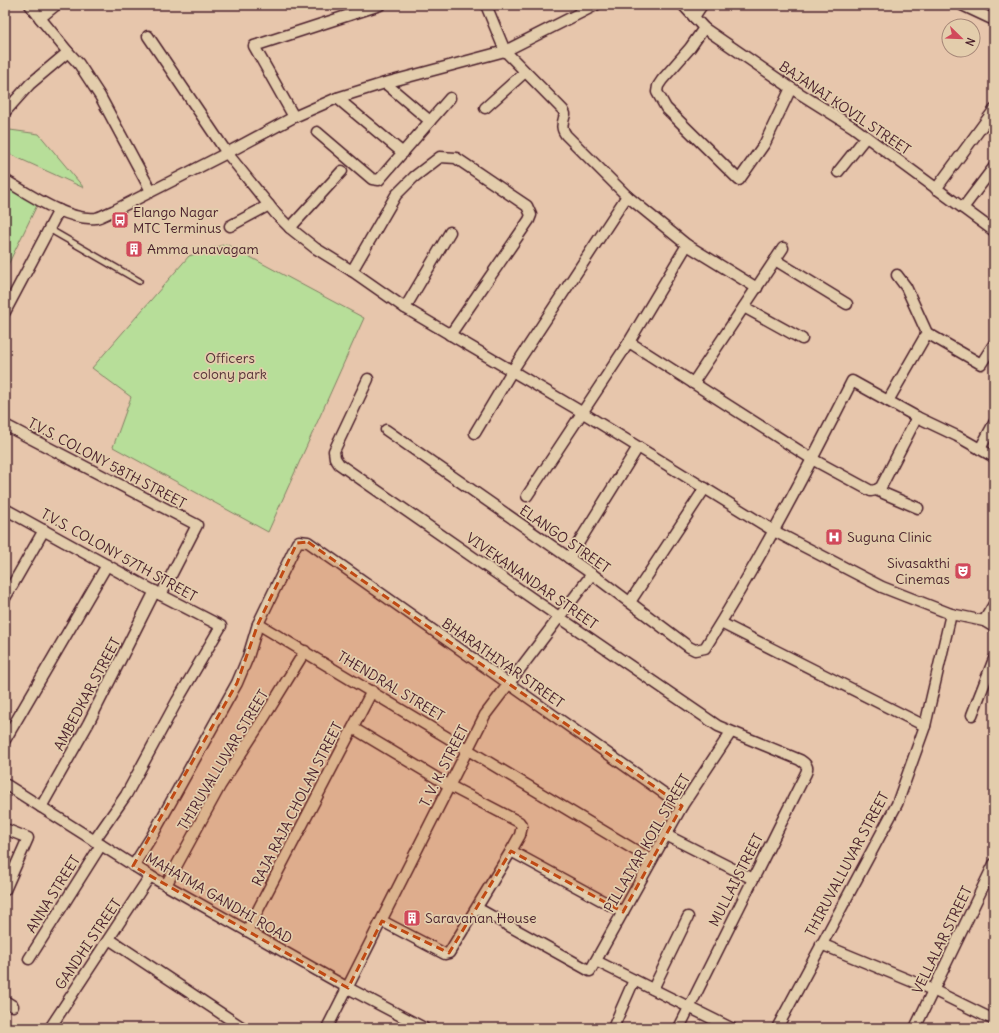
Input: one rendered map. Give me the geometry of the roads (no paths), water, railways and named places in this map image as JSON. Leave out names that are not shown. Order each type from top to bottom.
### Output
[{"type":"street","points":[[30,5],[79,64],[100,96],[151,191]]},
{"type":"street","points":[[40,18],[56,5]]},
{"type":"street","points":[[294,117],[254,46],[380,5]]},
{"type":"street","points":[[486,5],[505,51],[563,110],[565,114],[562,126],[566,135],[627,196],[687,245],[756,288]]},
{"type":"street","points":[[5,180],[59,210],[85,218],[97,218],[227,153],[294,117],[337,98],[385,83],[505,51],[596,5]]},
{"type":"street","name":"BAJANAI KOVIL STREET","points":[[683,5],[704,28],[791,88],[853,127],[994,231]]},
{"type":"street","points":[[694,17],[702,5]]},
{"type":"street","points":[[962,5],[994,20]]},
{"type":"street","points":[[704,28],[690,48],[662,80],[658,86],[657,92],[666,108],[739,180],[765,142],[791,88]]},
{"type":"street","points":[[148,36],[227,153],[268,205],[290,228],[315,248],[352,271],[405,308],[582,412],[774,532],[870,582],[951,614],[984,621],[994,627]]},
{"type":"street","points":[[5,112],[30,84],[68,52]]},
{"type":"street","points":[[485,108],[525,72]]},
{"type":"street","points":[[385,83],[430,121]]},
{"type":"street","points":[[337,98],[403,153]]},
{"type":"street","points":[[317,132],[372,180],[376,181],[381,178],[450,98]]},
{"type":"street","points":[[936,189],[994,110]]},
{"type":"street","points":[[838,172],[866,137]]},
{"type":"street","points":[[352,271],[396,195],[414,177],[440,157],[456,158],[527,206],[532,215],[450,335]]},
{"type":"street","points":[[963,208],[994,167]]},
{"type":"street","points":[[290,228],[342,171]]},
{"type":"street","points":[[475,433],[512,371],[627,196]]},
{"type":"street","points":[[230,226],[268,205]]},
{"type":"street","points":[[5,312],[59,210]]},
{"type":"street","points":[[405,308],[450,232]]},
{"type":"street","points":[[526,496],[629,342],[687,245]]},
{"type":"street","points":[[694,383],[783,248]]},
{"type":"street","points":[[775,260],[847,304]]},
{"type":"street","points":[[897,275],[906,287],[927,333],[981,364],[994,344]]},
{"type":"street","points":[[744,307],[802,339]]},
{"type":"street","points":[[927,333],[888,402],[917,418],[957,436],[994,457]]},
{"type":"street","points":[[629,342],[812,459],[871,491],[881,488],[917,418]]},
{"type":"street","name":"VIVEKANANDAR STREET","points":[[368,379],[334,451],[334,458],[339,464],[559,618],[718,726],[800,760],[807,766]]},
{"type":"street","name":"ELANGO STREET","points":[[386,430],[592,574],[695,650],[706,648],[721,623],[774,532],[852,381],[888,402]]},
{"type":"street","points":[[980,449],[994,423]]},
{"type":"street","name":"T.V.S. COLONY 58TH STREET","points":[[5,425],[197,525]]},
{"type":"street","points":[[569,558],[638,447]]},
{"type":"street","points":[[630,602],[705,488]]},
{"type":"street","points":[[876,490],[918,508]]},
{"type":"street","name":"T.V.S. COLONY 57TH STREET","points":[[5,509],[221,626]]},
{"type":"street","name":"AMBEDKAR STREET","points":[[41,807],[88,724],[158,593],[197,525]]},
{"type":"street","points":[[5,598],[44,530]]},
{"type":"street","name":"BHARATHIYAR STREET","points":[[258,624],[297,543],[299,541],[308,542],[682,806]]},
{"type":"street","points":[[5,740],[107,565]]},
{"type":"street","name":"T. V. K. STREET","points":[[327,1028],[485,716],[592,574]]},
{"type":"street","points":[[984,621],[994,604]]},
{"type":"street","name":"THIRUVALLUVAR STREET","points":[[777,1028],[897,804],[924,726],[951,614]]},
{"type":"street","points":[[721,623],[924,726]]},
{"type":"street","points":[[134,866],[237,683],[248,657],[258,624]]},
{"type":"street","name":"THENDRAL STREET","points":[[258,624],[372,691],[651,861]]},
{"type":"street","name":"ANNA STREET","points":[[28,959],[126,795],[177,701],[221,626]]},
{"type":"street","name":"THIRUVALLUVAR STREET","points":[[166,885],[220,786],[305,651]]},
{"type":"street","points":[[972,715],[994,659]]},
{"type":"street","name":"RAJA RAJA CHOLAN STREET","points":[[247,931],[372,691]]},
{"type":"street","points":[[353,728],[450,786],[521,824],[522,826],[522,831],[511,851],[477,908],[447,954],[382,921]]},
{"type":"street","name":"PILLAIYAR KOIL STREET","points":[[477,908],[590,971],[682,806],[731,732]]},
{"type":"street","name":"MULLAI STREET","points":[[679,1028],[806,773],[807,766]]},
{"type":"street","name":"MAHATMA GANDHI ROAD","points":[[5,784],[150,876],[348,988],[424,1028]]},
{"type":"street","points":[[5,829],[28,838],[5,890]]},
{"type":"street","points":[[666,835],[753,879]]},
{"type":"street","points":[[511,851],[623,912]]},
{"type":"street","name":"VELLALAR STREET","points":[[915,1028],[994,864]]},
{"type":"street","name":"GANDHI STREET","points":[[50,1028],[150,876]]},
{"type":"street","points":[[653,989],[688,917]]},
{"type":"street","points":[[109,939],[243,1028]]},
{"type":"street","points":[[821,944],[933,990],[994,1020]]},
{"type":"street","points":[[596,961],[731,1028]]},
{"type":"street","points":[[613,1028],[634,980]]},
{"type":"lane","points":[[49,229],[139,281]]},
{"type":"place","name":"Elango Nagar MTC Terminus","points":[[120,220]]},
{"type":"place","name":"Amma unavagam","points":[[134,249]]},
{"type":"place","name":"Suguna Clinic","points":[[834,537]]},
{"type":"place","name":"Sivasakthi Cinemas","points":[[963,571]]},
{"type":"place","name":"Saravanan House","points":[[412,918]]},
{"type":"park label","name":"Officers colony park","points":[[230,366]]}]
